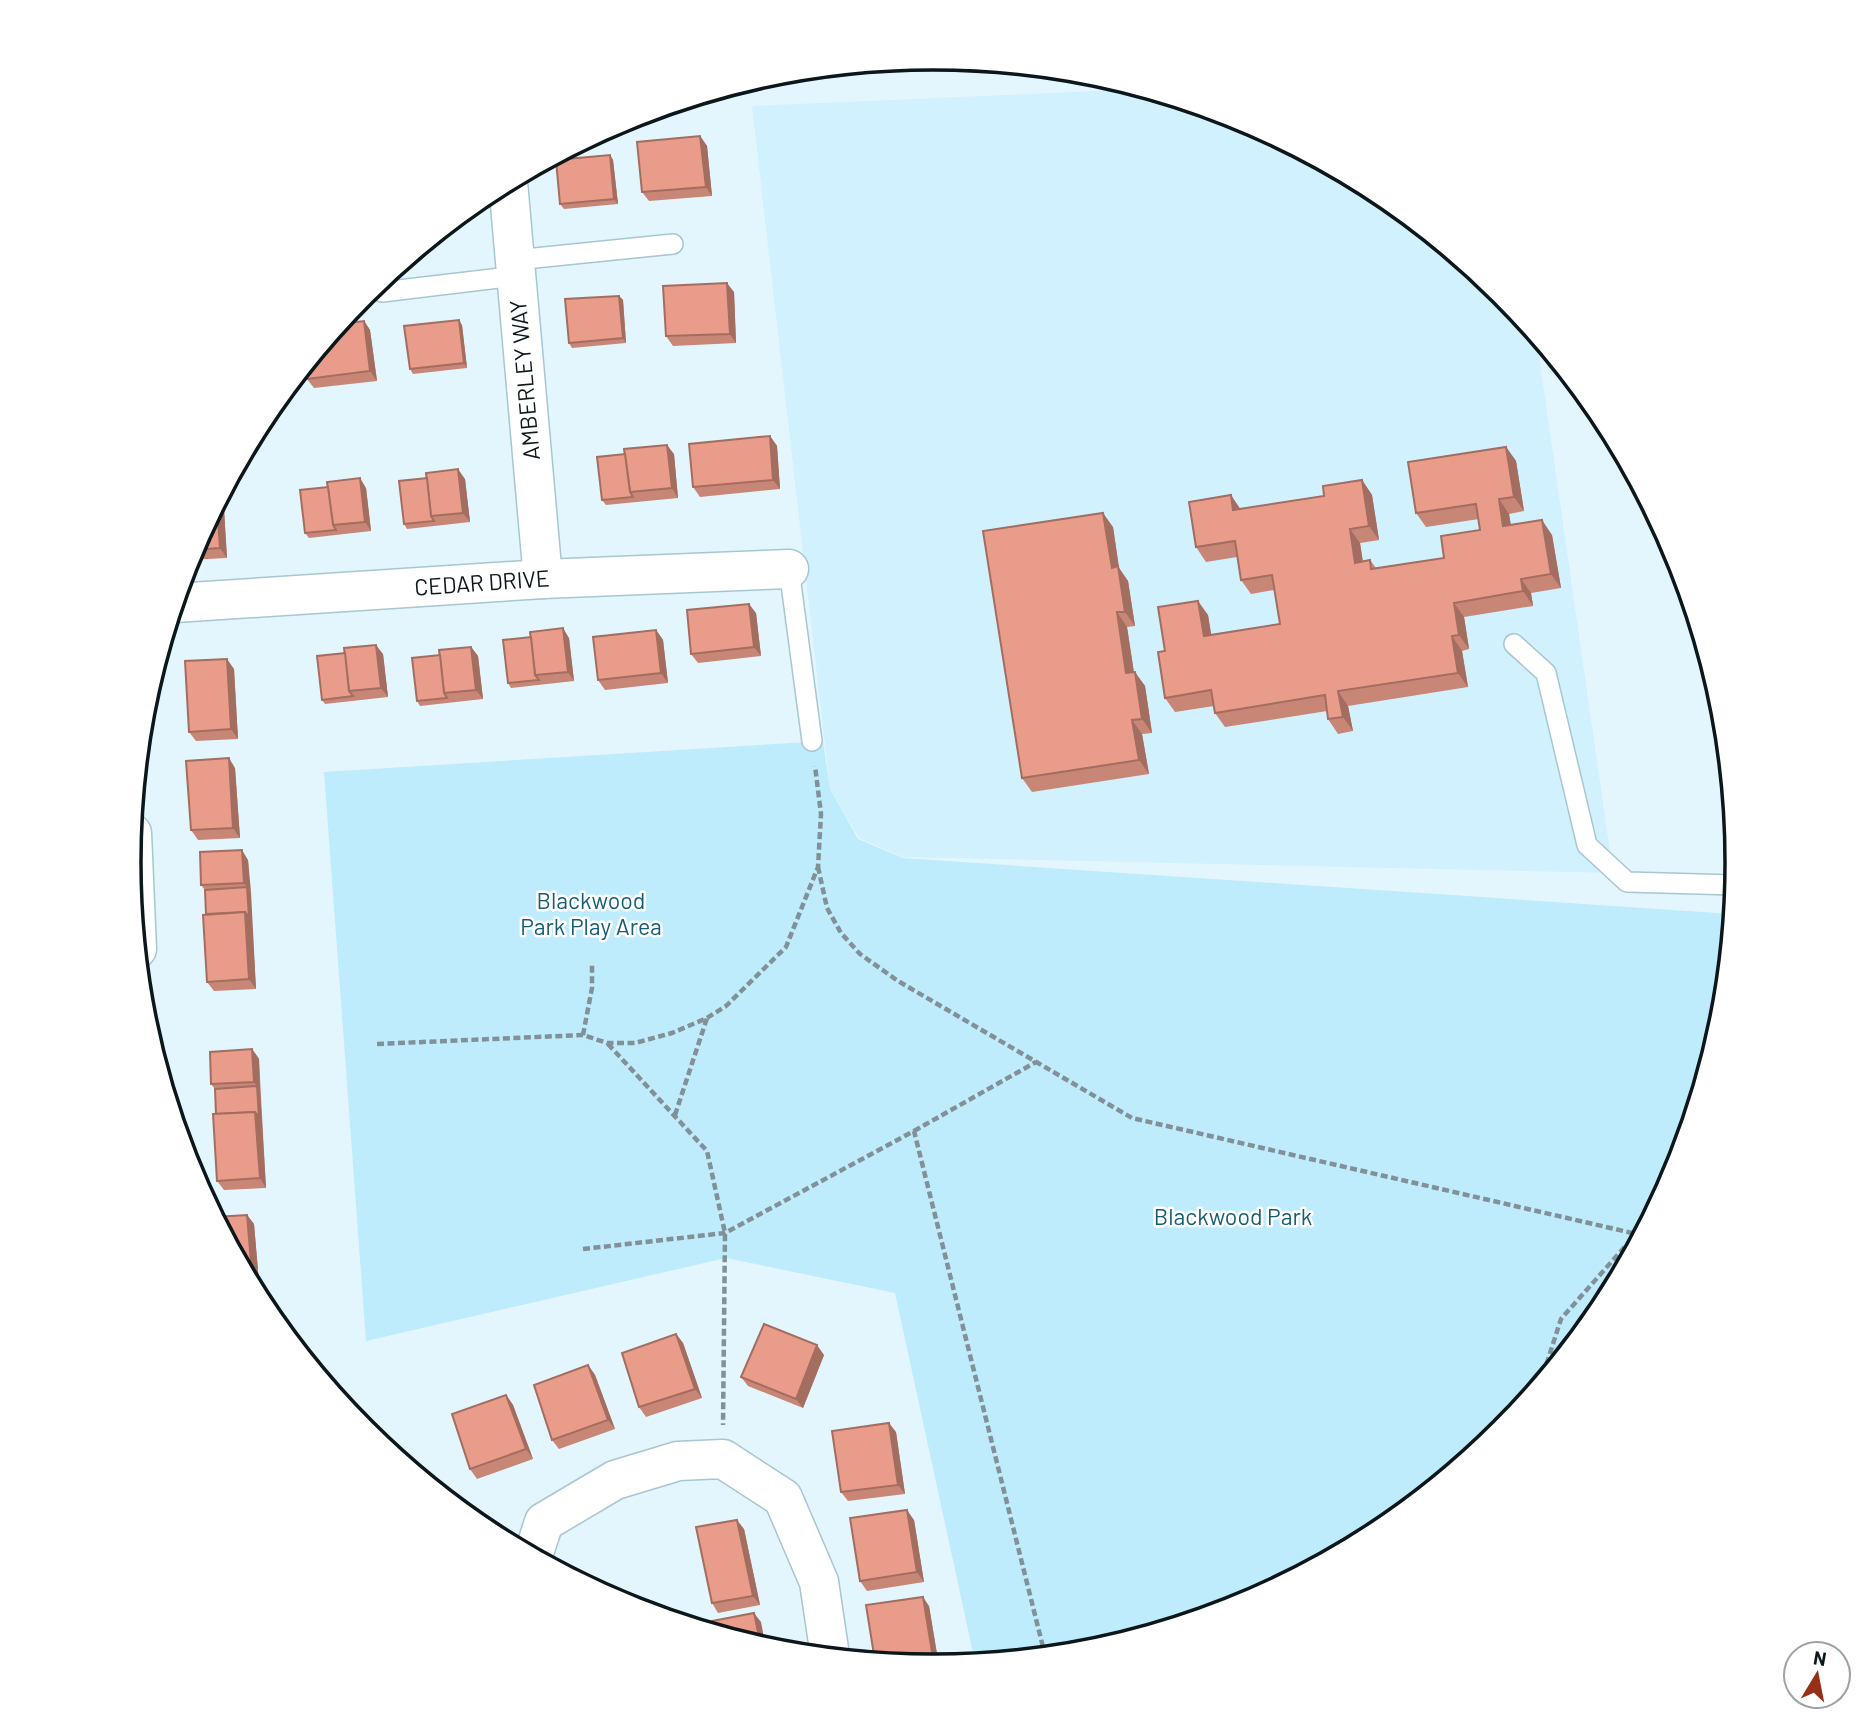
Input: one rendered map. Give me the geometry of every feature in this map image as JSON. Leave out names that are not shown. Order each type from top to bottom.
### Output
[{"type":"street","name":"AMBERLEY WAY","points":[[509,193],[543,579]]},
{"type":"street","name":"CEDAR DRIVE","points":[[185,602],[543,579],[789,569]]},
{"type":"street","points":[[536,1547],[544,1522],[615,1480],[678,1461],[723,1459],[783,1498],[819,1582],[829,1647]]},
{"type":"lane","points":[[384,292],[673,244]]},
{"type":"lane","points":[[789,569],[812,741]]},
{"type":"lane","points":[[1514,644],[1546,673],[1587,845],[1627,882],[1724,885]]},
{"type":"path","points":[[812,741],[821,814],[818,867],[827,908],[841,933],[860,954],[898,981],[1132,1118],[1632,1232]]},
{"type":"path","points":[[377,1044],[583,1035],[607,1043],[635,1042],[672,1033],[707,1018],[726,1006],[786,947],[818,867]]},
{"type":"path","points":[[583,1035],[592,988],[593,965]]},
{"type":"path","points":[[674,1116],[707,1018]]},
{"type":"path","points":[[607,1043],[707,1151],[725,1233],[723,1459]]},
{"type":"path","points":[[583,1249],[725,1233],[1036,1062]]},
{"type":"path","points":[[914,1131],[1043,1646]]},
{"type":"path","points":[[1548,1360],[1561,1320],[1621,1253]]},
{"type":"shaded area","points":[[1111,90],[1188,112],[1283,152],[1373,203],[1455,267],[1493,302],[1539,353],[1613,873],[903,857],[859,838],[830,789],[752,106]]},
{"type":"green space","name":"Blackwood Park","points":[[823,741],[830,789],[858,839],[903,858],[1723,913],[1710,1017],[1683,1117],[1665,1165],[1619,1258],[1592,1302],[1561,1344],[1493,1422],[1455,1457],[1373,1521],[1329,1548],[1236,1594],[1188,1612],[1088,1639],[973,1652],[895,1293],[726,1258],[366,1341],[324,772]]},
{"type":"building","points":[[700,136],[706,187],[642,192],[637,142]]},
{"type":"building","points":[[610,155],[614,199],[560,204],[557,166],[570,159]]},
{"type":"building","points":[[727,283],[730,334],[666,336],[663,286]]},
{"type":"building","points":[[619,296],[623,338],[569,343],[565,299]]},
{"type":"building","points":[[459,320],[464,363],[410,369],[404,326]]},
{"type":"building","points":[[364,321],[370,371],[307,379],[338,340],[354,322]]},
{"type":"building","points":[[770,436],[773,480],[693,487],[689,444]]},
{"type":"building","points":[[667,445],[672,488],[630,492],[624,449]]},
{"type":"building","points":[[1506,447],[1514,497],[1499,499],[1503,526],[1542,520],[1551,574],[1521,579],[1523,591],[1454,603],[1459,635],[1452,636],[1458,673],[1338,691],[1343,717],[1328,719],[1325,695],[1215,713],[1211,690],[1165,698],[1158,652],[1165,651],[1158,607],[1198,601],[1204,636],[1280,624],[1272,575],[1241,580],[1235,541],[1196,547],[1189,502],[1231,495],[1233,510],[1324,496],[1323,486],[1362,480],[1369,526],[1350,529],[1355,563],[1370,560],[1371,569],[1444,558],[1441,536],[1480,530],[1476,504],[1416,513],[1408,462]]},
{"type":"building","points":[[625,454],[633,497],[602,500],[597,457]]},
{"type":"building","points":[[458,469],[463,513],[431,516],[426,473]]},
{"type":"building","points":[[360,478],[365,522],[333,525],[327,482]]},
{"type":"building","points":[[427,478],[431,516],[434,521],[404,524],[399,481]]},
{"type":"building","points":[[328,487],[336,530],[305,533],[300,490]]},
{"type":"building","points":[[1103,513],[1112,568],[1118,566],[1125,612],[1117,612],[1126,673],[1135,672],[1142,719],[1132,720],[1139,760],[1022,778],[983,531]]},
{"type":"building","points":[[218,522],[220,548],[206,549]]},
{"type":"building","points":[[749,604],[754,647],[691,654],[687,610]]},
{"type":"building","points":[[563,628],[568,672],[535,675],[530,632]]},
{"type":"building","points":[[656,630],[661,673],[598,680],[593,637]]},
{"type":"building","points":[[531,637],[535,675],[539,680],[508,683],[503,640]]},
{"type":"building","points":[[376,645],[381,688],[349,691],[344,648]]},
{"type":"building","points":[[471,647],[476,690],[444,693],[439,650]]},
{"type":"building","points":[[345,653],[349,691],[353,696],[322,700],[317,656]]},
{"type":"building","points":[[440,655],[444,693],[447,698],[417,701],[412,658]]},
{"type":"building","points":[[227,659],[231,729],[189,732],[185,661]]},
{"type":"building","points":[[229,758],[233,828],[191,830],[186,761]]},
{"type":"building","points":[[242,850],[244,883],[201,885],[200,852]]},
{"type":"building","points":[[247,887],[249,917],[245,912],[206,914],[205,890]]},
{"type":"building","points":[[245,912],[249,979],[207,982],[203,915]]},
{"type":"building","points":[[252,1049],[254,1082],[211,1084],[210,1052]]},
{"type":"building","points":[[257,1086],[259,1117],[255,1112],[216,1114],[215,1089]]},
{"type":"building","points":[[255,1112],[260,1178],[217,1181],[213,1114]]},
{"type":"building","points":[[247,1215],[251,1265],[247,1258],[225,1216]]},
{"type":"building","points":[[764,1324],[817,1345],[796,1399],[741,1377]]},
{"type":"building","points":[[676,1334],[695,1389],[639,1407],[622,1353]]},
{"type":"building","points":[[588,1365],[608,1420],[552,1440],[534,1385]]},
{"type":"building","points":[[506,1395],[526,1449],[470,1469],[452,1414]]},
{"type":"building","points":[[889,1423],[898,1485],[841,1492],[832,1431]]},
{"type":"building","points":[[907,1510],[917,1572],[860,1581],[850,1518]]},
{"type":"building","points":[[737,1520],[753,1596],[712,1603],[696,1527]]},
{"type":"building","points":[[923,1597],[932,1654],[873,1651],[866,1605]]},
{"type":"building","points":[[754,1613],[759,1634],[728,1627],[712,1621]]},
{"type":"park label","name":"Blackwood Park Play Area","points":[[591,914]]}]
